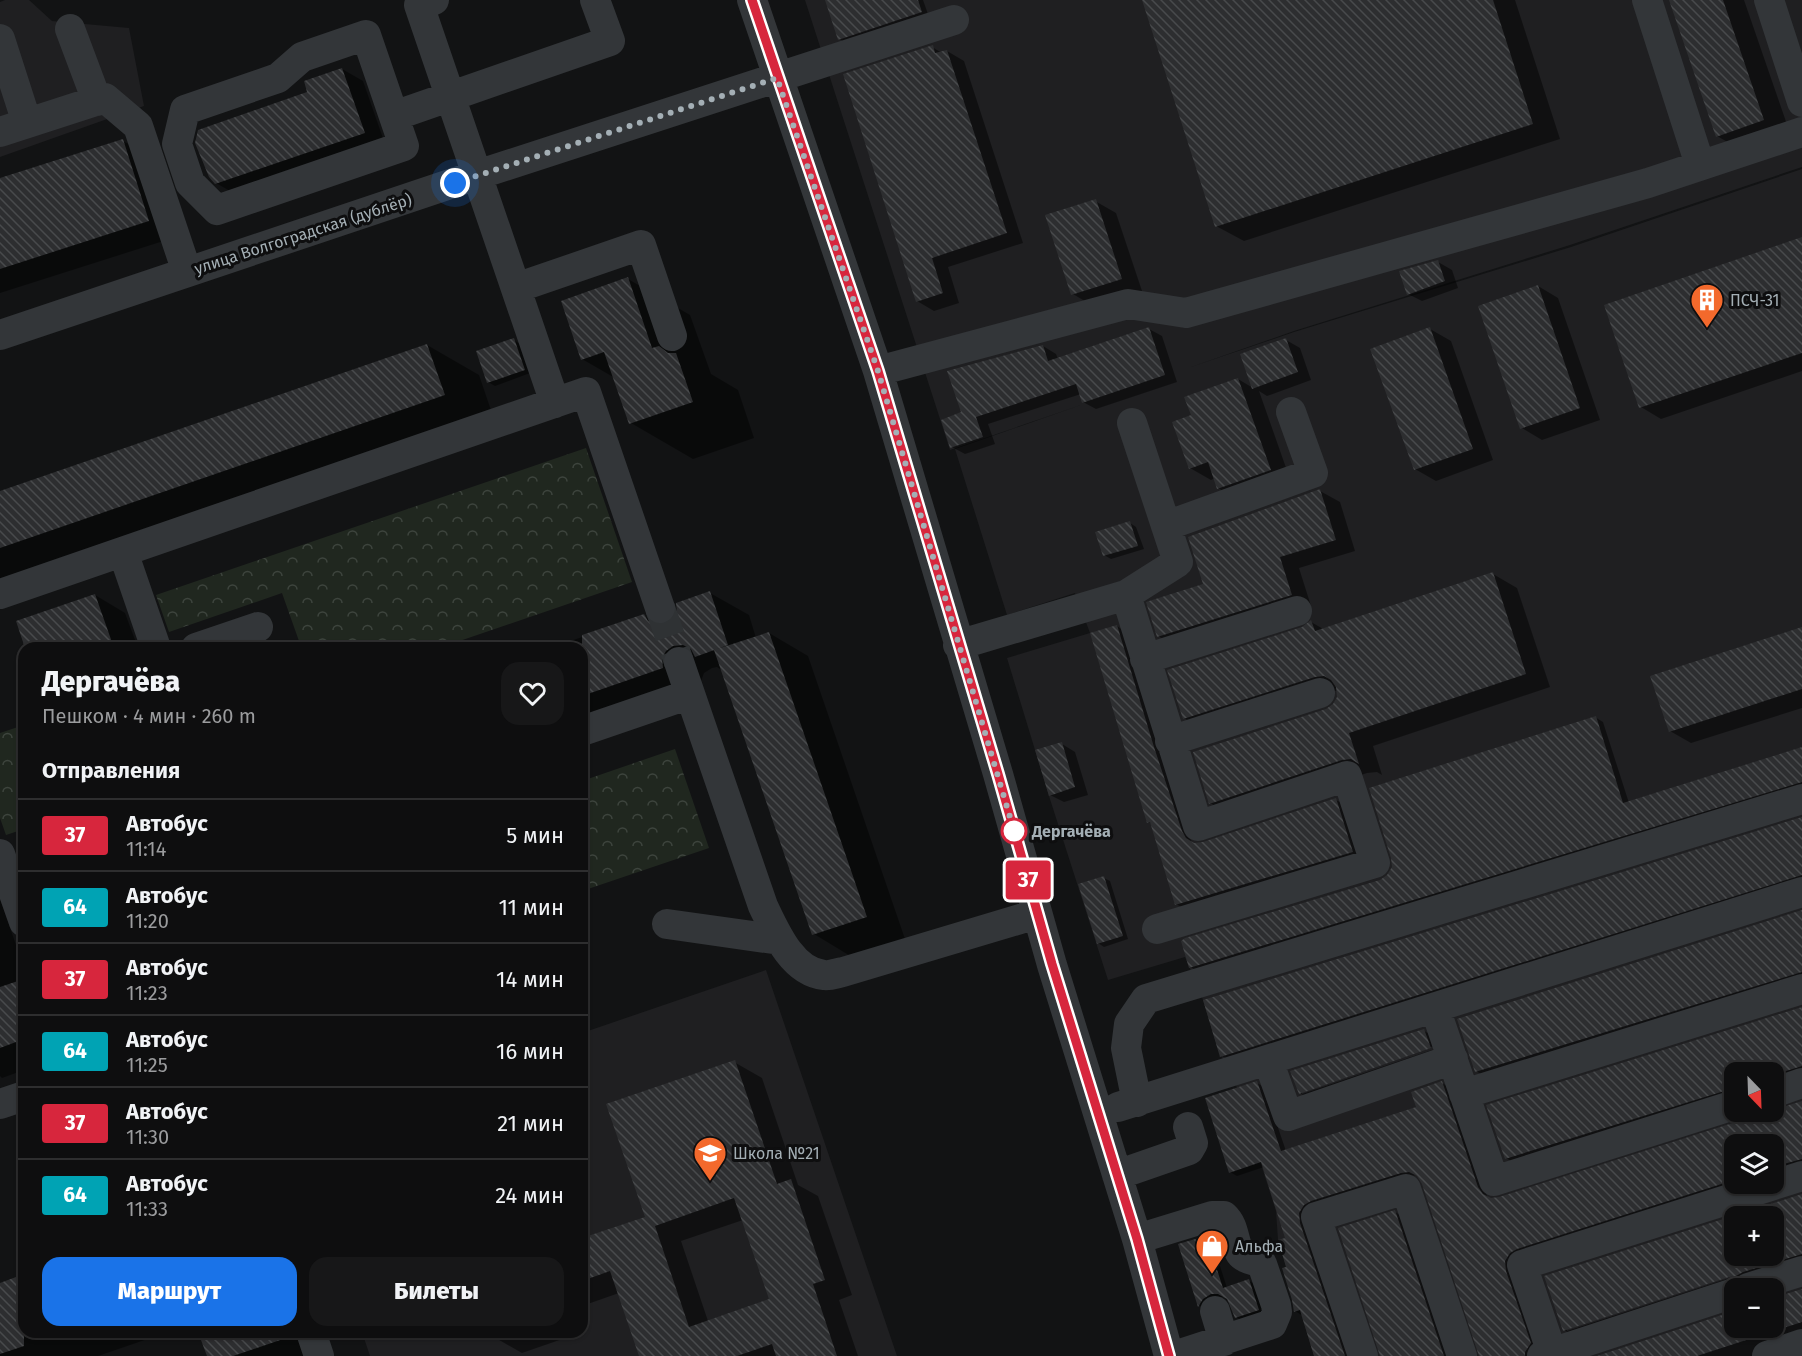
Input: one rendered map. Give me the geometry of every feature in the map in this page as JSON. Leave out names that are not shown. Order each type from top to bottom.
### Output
[{"type":"street","points":[[434,0],[419,5],[555,403]]},
{"type":"street","points":[[394,116],[610,41],[595,0]]},
{"type":"street","points":[[752,0],[878,371],[998,774],[1037,914],[1137,1239],[1168,1356]]},
{"type":"street","points":[[1647,0],[1700,165]]},
{"type":"street","points":[[1769,0],[1802,102]]},
{"type":"street","name":"улица Волгоградская (дублёр)","points":[[0,335],[477,175],[954,20]]},
{"type":"street","points":[[70,29],[97,101]]},
{"type":"street","points":[[366,35],[394,116],[404,146],[217,210],[190,183],[177,144],[185,110],[278,78],[302,57],[366,35]]},
{"type":"street","points":[[0,39],[14,127],[105,99],[138,126],[187,272]]},
{"type":"street","points":[[878,371],[1128,304],[1186,313],[1648,183],[1802,132]]},
{"type":"street","points":[[516,288],[641,245],[672,336]]},
{"type":"street","points":[[0,594],[586,392],[660,608]]},
{"type":"street","points":[[1166,526],[1313,473],[1291,412]]},
{"type":"street","points":[[958,645],[1126,595],[1178,562],[1132,423]]},
{"type":"street","points":[[123,552],[154,642]]},
{"type":"street","points":[[1126,595],[1198,826],[1347,776],[1375,863],[1157,929]]},
{"type":"street","points":[[1145,659],[1297,611]]},
{"type":"street","points":[[214,642],[258,627]]},
{"type":"street","points":[[679,662],[763,906],[780,940],[796,960],[810,972],[825,976],[853,969],[1037,914]]},
{"type":"street","points":[[1170,741],[1320,693]]},
{"type":"street","points":[[588,729],[690,694]]},
{"type":"street","points":[[1137,1102],[1126,1048],[1130,1024],[1146,999],[1802,799]]},
{"type":"street","points":[[0,854],[18,905]]},
{"type":"street","points":[[1098,1113],[1802,891]]},
{"type":"street","points":[[667,924],[780,940]]},
{"type":"street","points":[[1464,1094],[1802,989]]},
{"type":"street","points":[[1436,1008],[1494,1181],[1724,1108]]},
{"type":"street","points":[[1268,1060],[1288,1116],[1453,1059]]},
{"type":"street","points":[[1784,1089],[1802,1083]]},
{"type":"street","points":[[0,1104],[18,1098]]},
{"type":"street","points":[[1117,1175],[1189,1150],[1192,1143],[1188,1127]]},
{"type":"street","points":[[1724,1296],[1547,1354],[1522,1265],[1802,1176]]},
{"type":"street","points":[[1363,1356],[1316,1217],[1406,1189],[1462,1356]]},
{"type":"street","points":[[1137,1239],[1188,1226],[1218,1215],[1228,1219],[1241,1253],[1246,1258],[1259,1262],[1265,1269],[1278,1312],[1272,1324],[1174,1356]]},
{"type":"street","points":[[1780,1278],[1802,1271]]},
{"type":"street","points":[[1215,1311],[1224,1341]]},
{"type":"street","points":[[313,1338],[319,1356]]},
{"type":"street","points":[[1767,1356],[1802,1344]]},
{"type":"shaded area","points":[[29,0],[52,21],[129,28],[144,106],[0,157],[0,2]]},
{"type":"shaded area","points":[[805,0],[1802,0],[1802,167],[1570,245],[1294,331],[1188,368],[1294,332],[1571,247],[1802,169],[1802,1356],[1314,1356],[1278,1240],[1276,1211],[1236,1085],[1218,1049],[1202,997],[1185,957],[1108,980],[1049,796],[1007,658],[1090,633],[1075,593],[1007,615],[955,449],[1084,404],[950,450]]},
{"type":"shaded area","name":"Школа №21","points":[[766,970],[897,1356],[370,1356],[364,1338],[588,1338],[588,1031]]},
{"type":"green space","points":[[586,448],[632,582],[457,642],[296,642],[299,641],[282,593],[169,632],[156,595]]},
{"type":"green space","points":[[18,727],[18,831],[6,835],[0,818],[0,733]]},
{"type":"green space","points":[[675,749],[709,848],[588,889],[588,779]]},
{"type":"building","points":[[825,0],[918,0],[922,12],[838,40]]},
{"type":"building","points":[[1142,0],[1493,0],[1533,124],[1215,227]]},
{"type":"building","points":[[1669,0],[1723,0],[1764,120],[1716,137]]},
{"type":"building","points":[[933,45],[935,53],[947,50],[1007,233],[932,258],[943,293],[916,302],[843,74]]},
{"type":"building","points":[[342,68],[365,133],[215,184],[209,177],[195,143],[198,130],[307,92],[304,81]]},
{"type":"building","points":[[123,139],[149,221],[0,269],[0,178]]},
{"type":"building","points":[[1096,199],[1122,279],[1071,295],[1045,215]]},
{"type":"building","name":"ПСЧ-31","points":[[1802,237],[1802,353],[1639,408],[1604,305]]},
{"type":"building","points":[[1438,260],[1445,281],[1407,295],[1399,271]]},
{"type":"building","points":[[628,277],[652,348],[659,346],[668,353],[676,353],[693,402],[629,424],[604,352],[581,360],[561,301]]},
{"type":"building","points":[[1538,285],[1580,408],[1520,429],[1478,306]]},
{"type":"building","points":[[1149,327],[1165,375],[1082,403],[1076,384],[976,417],[983,437],[950,448],[941,420],[961,412],[947,371],[1043,345],[1048,361]]},
{"type":"building","points":[[1430,327],[1473,449],[1414,470],[1370,349]]},
{"type":"building","points":[[514,338],[525,370],[487,383],[476,351]]},
{"type":"building","points":[[1286,338],[1298,372],[1252,389],[1240,354]]},
{"type":"building","points":[[427,344],[445,395],[0,548],[0,491]]},
{"type":"building","points":[[1238,378],[1271,470],[1217,489],[1208,462],[1189,469],[1172,422],[1191,415],[1184,397]]},
{"type":"building","points":[[1320,489],[1336,540],[1280,557],[1292,595],[1157,637],[1146,602],[1203,584],[1188,537]]},
{"type":"building","points":[[1130,521],[1138,546],[1103,556],[1095,532]]},
{"type":"building","points":[[1493,572],[1526,674],[1349,733],[1359,764],[1351,759],[1342,760],[1209,804],[1193,752],[1326,709],[1337,697],[1336,687],[1324,676],[1315,677],[1183,719],[1167,670],[1302,627],[1311,620],[1315,631]]},
{"type":"building","points":[[710,591],[728,645],[695,657],[691,649],[683,645],[673,646],[662,658],[663,668],[588,694],[588,642],[582,642],[582,635],[644,614],[648,621],[656,625],[666,624],[677,612],[676,603]]},
{"type":"building","points":[[95,594],[112,642],[23,642],[16,621]]},
{"type":"building","points":[[1117,625],[1154,747],[1186,838],[1194,843],[1203,842],[1336,798],[1353,852],[1175,905],[1150,822],[1147,823],[1090,633]]},
{"type":"building","points":[[1802,627],[1802,689],[1669,732],[1650,676]]},
{"type":"building","points":[[769,632],[867,917],[812,935],[714,650]]},
{"type":"building","points":[[1596,716],[1623,803],[1802,747],[1802,782],[1189,968],[1181,941],[1185,938],[1380,880],[1387,875],[1392,867],[1391,858],[1369,788]]},
{"type":"building","points":[[1062,742],[1075,787],[1049,796],[1035,750]]},
{"type":"building","points":[[1802,817],[1802,875],[1220,1057],[1203,1000]]},
{"type":"building","points":[[1104,876],[1123,936],[1097,944],[1078,884]]},
{"type":"building","points":[[1802,910],[1802,972],[1475,1072],[1457,1019]]},
{"type":"building","points":[[18,981],[18,1041],[0,1048],[0,987]]},
{"type":"building","points":[[1802,1007],[1802,1066],[1784,1072],[1784,1062],[1724,1062],[1724,1091],[1505,1159],[1486,1105]]},
{"type":"building","points":[[1424,1029],[1431,1048],[1299,1094],[1290,1071]]},
{"type":"building","points":[[735,1060],[777,1184],[791,1179],[825,1280],[813,1284],[837,1356],[776,1356],[772,1344],[737,1356],[639,1356],[610,1271],[588,1279],[588,1236],[645,1217],[606,1104]],"holes":[[[734,1198],[769,1299],[689,1327],[655,1226]]]},
{"type":"building","points":[[1257,1081],[1281,1151],[1416,1107],[1411,1092],[1442,1081],[1478,1187],[1483,1194],[1491,1198],[1736,1122],[1784,1122],[1784,1107],[1802,1101],[1802,1159],[1784,1164],[1784,1134],[1724,1134],[1724,1183],[1510,1253],[1505,1261],[1506,1271],[1531,1343],[1525,1356],[1479,1356],[1422,1184],[1417,1176],[1409,1172],[1401,1173],[1311,1201],[1304,1205],[1299,1213],[1300,1223],[1345,1356],[1314,1356],[1300,1310],[1294,1312],[1282,1268],[1286,1267],[1278,1240],[1285,1238],[1261,1162],[1229,1173],[1205,1098]]},
{"type":"building","points":[[1802,1194],[1802,1254],[1784,1259],[1784,1206],[1764,1206]]},
{"type":"building","points":[[1395,1210],[1444,1356],[1380,1356],[1338,1228]]},
{"type":"building","points":[[1724,1219],[1724,1266],[1763,1266],[1736,1276],[1563,1331],[1544,1276]]},
{"type":"building","points":[[1206,1236],[1223,1288],[1249,1279],[1259,1310],[1235,1318],[1227,1299],[1218,1294],[1211,1294],[1203,1299],[1198,1307],[1178,1244]]},
{"type":"building","points":[[18,1276],[18,1338],[24,1338],[24,1346],[0,1354],[0,1283]]},
{"type":"building","points":[[1802,1289],[1802,1322],[1784,1328],[1784,1295]]},
{"type":"building","points":[[1724,1314],[1724,1338],[1753,1338],[1697,1356],[1597,1356]]},
{"type":"building","points":[[200,1338],[286,1338],[233,1356],[207,1356]]},
{"type":"tunnel","points":[[660,608],[679,662]]},
{"type":"bus line","name":"37","points":[[752,0],[878,371],[1052,964],[1137,1239],[1169,1356]]},
{"type":"place","name":"ПСЧ-31","points":[[1707,329]]},
{"type":"place","name":"Дергачёва","points":[[1014,831]]},
{"type":"place","name":"Школа №21","points":[[710,1182]]},
{"type":"place","name":"Альфа","points":[[1212,1275]]},
{"type":"route","points":[[455,183],[777,78],[878,371],[1015,834],[1014,831]]}]
